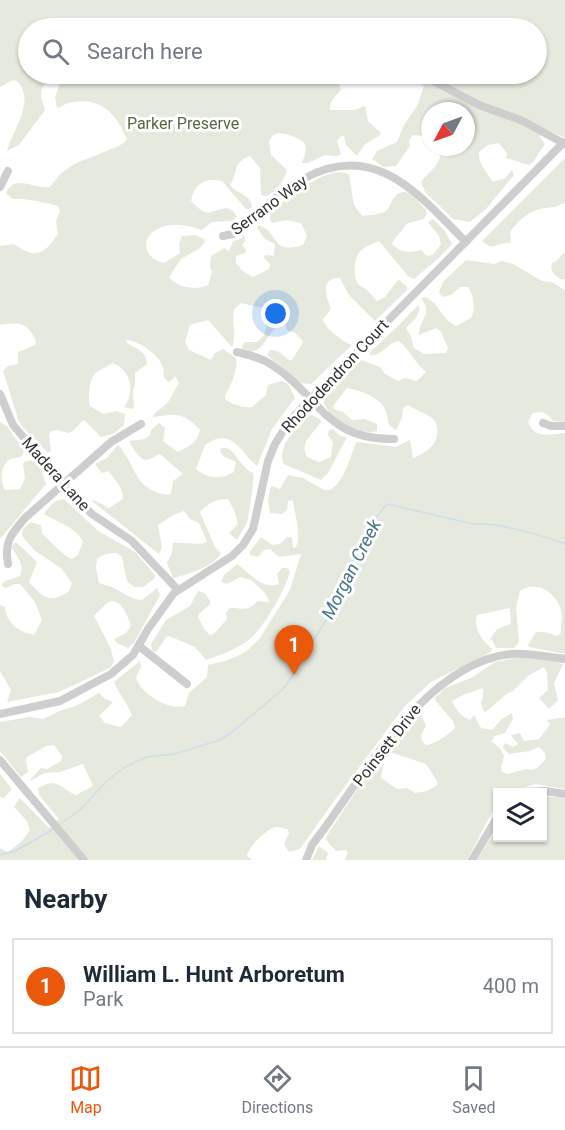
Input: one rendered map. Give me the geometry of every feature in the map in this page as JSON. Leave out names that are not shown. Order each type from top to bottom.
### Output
[{"type":"street","points":[[438,84],[479,105],[523,121],[564,143]]},
{"type":"street","name":"Rhododendron Court","points":[[0,714],[60,701],[111,674],[132,655],[163,607],[178,590],[226,561],[247,539],[255,520],[264,474],[275,444],[290,420],[564,143]]},
{"type":"street","name":"Serrano Way","points":[[223,236],[239,230],[303,178],[325,169],[346,166],[378,170],[401,180],[466,242]]},
{"type":"street","points":[[0,187],[8,171]]},
{"type":"street","points":[[237,352],[271,364],[329,419],[354,434],[372,439],[394,439]]},
{"type":"street","name":"Madera Lane","points":[[0,394],[13,425],[63,484],[92,514],[142,550],[178,590]]},
{"type":"street","points":[[543,423],[551,426],[565,426]]},
{"type":"street","points":[[8,564],[5,550],[16,529],[25,518],[111,442],[141,424]]},
{"type":"street","points":[[139,646],[187,684]]},
{"type":"street","name":"Poinsett Drive","points":[[306,860],[312,845],[411,712],[450,678],[487,660],[512,653],[565,659]]},
{"type":"street","points":[[0,760],[84,860]]},
{"type":"street","points":[[547,791],[565,794]]},
{"type":"street","points":[[472,860],[493,824]]},
{"type":"green space","points":[[0,0],[565,0],[565,138],[540,126],[540,137],[545,144],[529,165],[506,158],[507,153],[499,143],[488,145],[479,152],[481,164],[493,182],[505,178],[512,170],[514,175],[486,209],[470,222],[453,219],[425,192],[421,182],[438,162],[440,156],[475,156],[475,102],[421,102],[421,136],[413,135],[409,140],[410,146],[396,166],[383,167],[372,159],[377,151],[397,142],[404,125],[417,106],[424,86],[420,84],[547,84],[547,18],[18,18],[18,83],[13,80],[0,87]]},
{"type":"green space","points":[[19,84],[45,84],[41,92],[45,110],[19,145],[7,151],[24,106],[24,97]]},
{"type":"green space","name":"Parker Preserve","points":[[60,84],[339,84],[341,90],[332,101],[330,110],[355,110],[365,106],[368,121],[381,133],[365,144],[357,156],[346,145],[344,136],[341,136],[337,141],[341,154],[325,155],[308,163],[302,163],[306,149],[301,140],[285,134],[273,135],[269,141],[271,155],[287,170],[277,188],[267,196],[261,195],[260,168],[250,156],[240,161],[230,185],[249,199],[252,207],[249,209],[246,209],[222,181],[210,180],[201,183],[192,195],[191,201],[197,207],[205,212],[227,208],[237,217],[232,221],[212,222],[202,230],[188,226],[165,226],[151,233],[146,244],[150,256],[164,263],[180,253],[179,244],[182,236],[196,235],[204,239],[205,242],[200,248],[181,259],[169,277],[182,286],[193,288],[208,285],[212,272],[211,256],[224,248],[229,251],[233,241],[241,239],[244,234],[245,241],[242,245],[246,250],[245,253],[236,256],[236,263],[241,270],[253,277],[269,269],[270,264],[264,258],[265,255],[274,256],[275,244],[265,239],[257,228],[258,225],[265,228],[280,245],[292,248],[303,245],[307,236],[301,223],[286,220],[273,223],[270,221],[270,212],[308,184],[341,172],[349,175],[354,205],[362,216],[386,211],[397,194],[402,192],[410,194],[426,210],[427,214],[423,219],[406,224],[395,239],[392,244],[398,249],[410,252],[421,250],[427,256],[433,255],[441,244],[439,236],[428,222],[433,219],[444,230],[452,244],[414,279],[408,276],[380,242],[360,251],[355,265],[356,280],[358,285],[366,289],[377,301],[385,297],[399,280],[407,287],[407,290],[375,321],[348,294],[340,278],[329,281],[326,289],[331,309],[323,319],[324,323],[335,334],[352,345],[311,384],[301,383],[267,355],[270,350],[273,350],[292,360],[302,344],[303,341],[295,333],[287,330],[285,321],[279,324],[257,350],[251,352],[243,349],[245,342],[257,342],[264,335],[269,317],[263,308],[241,303],[234,309],[232,347],[208,320],[190,325],[185,342],[189,350],[211,360],[215,353],[223,349],[236,358],[235,372],[225,399],[238,406],[252,407],[266,395],[268,385],[281,381],[288,384],[295,398],[272,429],[257,466],[235,443],[229,440],[222,438],[205,445],[196,469],[205,475],[215,477],[234,472],[236,462],[223,456],[221,448],[227,448],[245,468],[253,473],[252,497],[247,522],[237,540],[229,533],[238,524],[228,499],[220,499],[206,506],[200,512],[215,547],[221,553],[207,566],[173,578],[167,563],[172,553],[173,543],[207,542],[199,523],[190,519],[184,511],[158,525],[162,547],[159,554],[92,501],[109,508],[123,499],[114,478],[108,471],[102,473],[95,464],[107,458],[118,445],[137,476],[148,488],[168,495],[171,493],[173,481],[183,474],[160,454],[147,460],[143,459],[129,441],[145,439],[159,423],[165,428],[163,441],[178,452],[192,444],[197,438],[200,430],[183,417],[168,415],[153,417],[168,402],[179,383],[175,376],[169,382],[166,380],[160,361],[151,352],[135,342],[126,340],[147,360],[147,364],[135,373],[134,407],[132,409],[124,407],[130,395],[130,382],[124,370],[112,363],[94,375],[89,390],[90,406],[103,414],[116,411],[125,414],[124,425],[113,434],[101,437],[84,420],[69,433],[51,431],[49,434],[51,451],[48,453],[21,425],[3,371],[8,366],[18,364],[18,352],[35,345],[36,342],[30,330],[22,325],[0,325],[0,246],[14,244],[28,252],[43,251],[58,234],[56,221],[60,211],[58,206],[13,199],[6,193],[14,184],[20,183],[50,187],[60,174],[74,164],[119,146],[127,140],[116,120],[100,105],[78,101],[57,108],[55,98]]},
{"type":"green space","points":[[565,158],[565,204],[539,209],[525,216],[510,232],[511,243],[490,246],[482,241]]},
{"type":"green space","points":[[565,252],[565,279],[562,280],[553,273],[551,266]]},
{"type":"green space","points":[[466,260],[494,264],[502,261],[513,264],[542,281],[551,282],[565,290],[565,422],[553,421],[547,414],[540,412],[533,413],[528,421],[530,427],[538,433],[548,435],[565,433],[565,654],[528,645],[536,632],[557,636],[561,633],[560,607],[547,590],[534,586],[520,591],[516,606],[519,642],[514,648],[496,648],[492,640],[489,641],[497,629],[511,624],[510,608],[477,615],[477,630],[492,649],[491,652],[431,682],[404,707],[300,849],[289,852],[284,844],[289,833],[287,829],[277,827],[264,834],[251,848],[247,856],[252,860],[0,860],[0,848],[8,852],[22,841],[30,830],[27,821],[14,807],[19,799],[49,828],[59,819],[39,795],[38,788],[51,783],[76,795],[93,786],[83,764],[60,772],[45,773],[30,781],[41,768],[47,769],[61,761],[62,756],[54,745],[46,746],[27,757],[28,772],[21,777],[0,751],[0,722],[29,717],[43,719],[78,705],[99,693],[105,699],[113,702],[99,716],[105,723],[121,727],[132,715],[114,682],[140,661],[141,667],[136,677],[138,683],[149,695],[171,706],[185,706],[189,693],[207,677],[208,665],[225,661],[248,650],[260,638],[290,590],[301,554],[279,557],[270,549],[264,550],[258,557],[250,555],[261,537],[272,545],[280,544],[287,537],[292,538],[293,547],[295,548],[297,544],[298,532],[293,500],[288,501],[287,510],[282,514],[270,513],[268,501],[271,486],[280,489],[288,475],[303,478],[324,490],[330,490],[343,475],[358,442],[396,447],[410,440],[413,458],[431,447],[437,433],[435,422],[428,415],[408,405],[403,408],[402,418],[396,430],[390,425],[385,409],[378,401],[363,392],[347,388],[333,406],[334,409],[343,412],[352,420],[365,419],[377,424],[377,431],[370,432],[353,429],[337,419],[325,406],[323,399],[361,360],[380,367],[385,374],[398,381],[405,378],[417,381],[426,372],[399,341],[375,355],[370,355],[370,352],[417,306],[420,308],[416,318],[406,328],[414,348],[424,354],[446,353],[448,348],[441,332],[436,328],[419,335],[426,313],[425,304],[421,298],[426,297],[431,300],[456,326],[471,318],[474,302],[468,287],[460,287],[451,295],[442,297],[439,292],[443,282]]},
{"type":"green space","points":[[312,415],[321,422],[306,442],[307,457],[319,462],[331,457],[333,442],[328,435],[329,430],[333,429],[340,436],[347,437],[328,473],[321,480],[284,464],[282,458],[285,445],[293,432],[306,416]]},
{"type":"green space","points":[[0,422],[7,426],[24,451],[21,457],[7,461],[3,469],[2,482],[5,490],[20,489],[25,478],[24,462],[32,460],[41,469],[46,484],[0,539]]},
{"type":"green space","points":[[64,499],[98,531],[135,552],[155,575],[155,578],[143,587],[134,587],[127,581],[122,557],[117,553],[109,554],[97,559],[99,583],[142,600],[157,588],[160,595],[134,643],[128,648],[114,639],[126,633],[131,626],[121,606],[113,601],[109,602],[94,616],[111,649],[114,662],[110,668],[59,692],[7,702],[11,690],[0,671],[0,605],[5,607],[8,618],[14,626],[28,634],[34,635],[42,620],[35,602],[20,584],[6,588],[1,585],[5,581],[20,576],[21,564],[12,548],[14,543],[17,543],[37,562],[29,582],[38,592],[47,597],[57,598],[69,591],[72,583],[62,569],[34,550],[22,536],[23,529],[31,522],[41,525],[42,534],[65,555],[72,559],[78,555],[83,541],[79,535],[44,514],[52,504]]},
{"type":"green space","points":[[237,564],[256,580],[267,585],[279,584],[277,574],[282,568],[288,568],[290,572],[274,606],[252,637],[236,648],[206,660],[195,647],[169,636],[157,651],[153,652],[151,644],[166,620],[190,606],[198,591],[205,593],[210,601],[198,617],[210,635],[215,633],[227,619],[226,613],[230,608],[244,609],[258,601],[269,602],[264,593],[251,580],[240,577],[227,584],[221,582],[224,575]]},
{"type":"green space","points":[[519,657],[546,659],[563,664],[554,683],[558,700],[549,709],[539,698],[548,690],[547,673],[544,667],[528,676],[487,711],[484,712],[481,703],[483,688],[452,701],[464,717],[470,720],[474,715],[481,728],[492,730],[503,718],[512,713],[513,719],[505,733],[495,736],[491,741],[499,747],[504,756],[501,768],[502,772],[507,774],[526,769],[532,770],[546,759],[545,753],[539,747],[530,751],[509,754],[503,748],[505,743],[513,747],[518,744],[511,735],[520,733],[524,741],[539,739],[550,725],[547,720],[565,717],[565,789],[535,784],[524,788],[493,788],[493,811],[467,860],[345,860],[348,852],[336,851],[326,837],[362,782],[381,759],[384,763],[381,778],[397,789],[407,788],[415,793],[427,791],[437,785],[437,781],[426,764],[390,752],[392,742],[420,712],[426,726],[421,735],[426,745],[445,736],[455,728],[453,721],[434,699],[445,688],[471,678],[495,662]]},
{"type":"green space","points":[[0,774],[12,789],[4,798],[0,797]]},
{"type":"green space","points":[[547,796],[565,798],[565,860],[477,860],[493,834],[493,842],[547,842]]},
{"type":"green space","points":[[319,846],[328,853],[326,860],[312,860]]},
{"type":"waterway","name":"Morgan Creek","points":[[58,826],[80,810],[107,781],[125,767],[146,757],[174,754],[220,740],[282,690],[297,670],[326,620],[347,570],[366,537],[369,526],[387,504],[473,524],[519,530],[565,544]]},
{"type":"waterway","name":"Morgan Creek","points":[[0,855],[15,851],[54,829]]},
{"type":"place","name":"William L. Hunt Arboretum","points":[[294,675]]}]
